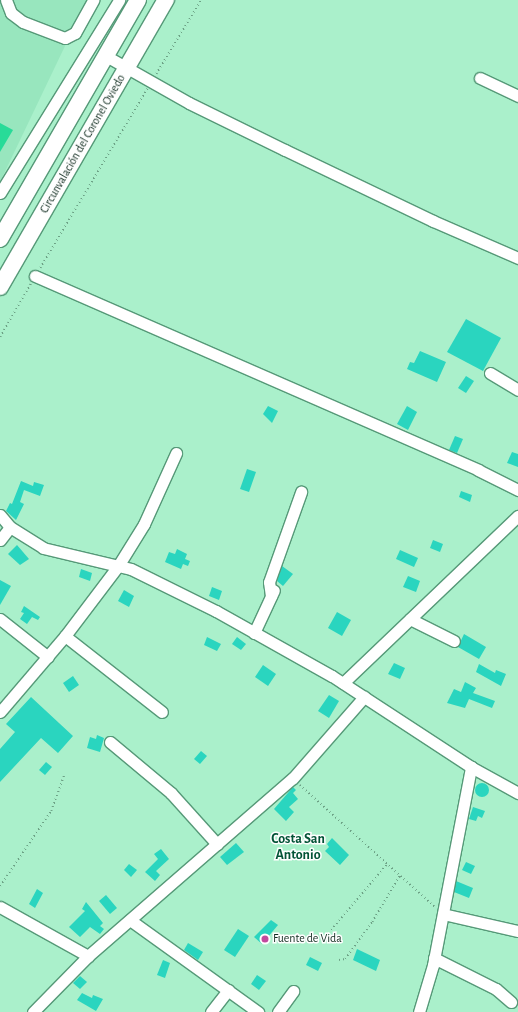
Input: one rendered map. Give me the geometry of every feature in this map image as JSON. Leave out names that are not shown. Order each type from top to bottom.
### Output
[{"type":"highway","name":"Circunvalación del Coronel Oviedo","points":[[0,239],[138,0]]},
{"type":"highway","name":"Circunvalación del Coronel Oviedo","points":[[0,287],[166,0]]},
{"type":"street","points":[[6,0],[11,13],[23,22],[65,38],[75,33],[93,0]]},
{"type":"street","points":[[0,193],[119,0]]},
{"type":"street","points":[[106,56],[150,83],[432,221],[518,258]]},
{"type":"street","points":[[480,78],[518,96]]},
{"type":"street","points":[[35,276],[478,470],[518,490]]},
{"type":"street","points":[[490,373],[518,390]]},
{"type":"street","points":[[0,712],[48,658],[118,566],[144,524],[176,453]]},
{"type":"street","points":[[254,633],[274,591],[269,582],[301,492]]},
{"type":"street","points":[[0,515],[10,527],[44,548],[96,562],[131,569],[254,633],[343,683],[471,767],[518,793]]},
{"type":"street","points":[[343,683],[518,517]]},
{"type":"street","points":[[0,540],[10,527]]},
{"type":"street","points":[[0,618],[48,658]]},
{"type":"street","points":[[410,619],[454,641]]},
{"type":"street","points":[[65,636],[162,712]]},
{"type":"street","points":[[33,1012],[88,956],[293,778],[364,697]]},
{"type":"street","points":[[110,742],[172,793],[217,844]]},
{"type":"street","points":[[419,1012],[434,958],[471,767]]},
{"type":"street","points":[[0,907],[88,956]]},
{"type":"street","points":[[443,914],[518,931]]},
{"type":"street","points":[[130,920],[258,1012]]},
{"type":"street","points":[[434,958],[496,989],[510,1002]]},
{"type":"street","points":[[212,1012],[228,990]]},
{"type":"street","points":[[278,1012],[293,991]]},
{"type":"path","points":[[0,337],[150,83],[201,0]]},
{"type":"path","points":[[0,886],[51,811],[64,775]]},
{"type":"path","points":[[293,778],[443,914]]},
{"type":"path","points":[[331,930],[388,864]]},
{"type":"path","points":[[339,960],[345,959],[372,922],[400,875]]},
{"type":"shaded area","points":[[0,0],[87,0],[0,182]]},
{"type":"shaded area","points":[[0,123],[13,130],[0,152]]},
{"type":"building","points":[[466,319],[501,338],[483,371],[447,352]]},
{"type":"building","points":[[420,351],[446,362],[437,382],[407,369],[410,362],[414,363]]},
{"type":"building","points":[[466,376],[474,381],[466,393],[458,388]]},
{"type":"building","points":[[268,406],[278,411],[272,423],[263,414]]},
{"type":"building","points":[[407,406],[417,412],[408,430],[397,424]]},
{"type":"building","points":[[455,436],[463,439],[457,453],[449,450]]},
{"type":"building","points":[[512,452],[518,454],[518,467],[507,463]]},
{"type":"building","points":[[247,469],[256,472],[249,492],[240,489]]},
{"type":"building","points":[[21,481],[33,486],[34,482],[44,485],[40,496],[24,490],[20,502],[24,504],[16,520],[6,511],[10,503],[12,504]]},
{"type":"building","points":[[461,491],[472,495],[470,502],[459,497]]},
{"type":"building","points":[[433,540],[443,544],[440,552],[430,548]]},
{"type":"building","points":[[17,545],[29,559],[20,565],[8,554]]},
{"type":"building","points":[[177,549],[187,554],[185,559],[190,561],[188,566],[183,564],[181,569],[165,562],[169,552],[175,554]]},
{"type":"building","points":[[400,550],[418,558],[414,567],[396,559]]},
{"type":"building","points":[[282,566],[293,574],[283,586],[277,581]]},
{"type":"building","points":[[81,569],[92,573],[90,581],[79,577]]},
{"type":"building","points":[[408,576],[420,581],[416,592],[403,587]]},
{"type":"building","points":[[0,580],[11,586],[0,605]]},
{"type":"building","points":[[212,587],[222,591],[219,600],[209,596]]},
{"type":"building","points":[[124,590],[134,596],[129,607],[118,601]]},
{"type":"building","points":[[24,606],[40,617],[38,620],[32,617],[27,624],[20,619],[24,613],[21,612]]},
{"type":"building","points":[[337,612],[351,620],[342,636],[328,628]]},
{"type":"building","points":[[464,634],[486,647],[479,659],[458,647]]},
{"type":"building","points":[[207,637],[221,644],[217,651],[204,645]]},
{"type":"building","points":[[237,637],[246,644],[241,650],[232,644]]},
{"type":"building","points":[[394,663],[405,668],[400,679],[388,674]]},
{"type":"building","points":[[479,664],[495,673],[496,670],[506,674],[501,686],[476,672]]},
{"type":"building","points":[[263,665],[276,674],[268,686],[255,677]]},
{"type":"building","points":[[73,676],[79,685],[69,692],[63,683]]},
{"type":"building","points":[[465,682],[476,688],[473,693],[495,701],[492,708],[469,699],[465,708],[447,703],[454,689],[461,692]]},
{"type":"building","points":[[329,695],[339,701],[329,718],[318,711]]},
{"type":"building","points":[[31,697],[73,736],[58,753],[41,738],[0,782],[0,749],[15,732],[6,724]]},
{"type":"building","points":[[97,735],[104,738],[100,752],[87,748],[90,737],[96,739]]},
{"type":"building","points":[[201,751],[207,756],[200,764],[194,759]]},
{"type":"building","points":[[46,762],[52,767],[45,775],[39,770]]},
{"type":"building","points":[[479,783],[485,783],[489,787],[489,793],[485,797],[479,797],[475,793],[475,787]]},
{"type":"building","points":[[293,787],[296,790],[293,793],[298,799],[289,807],[294,812],[286,821],[274,809]]},
{"type":"building","points":[[473,807],[485,811],[482,818],[478,816],[476,821],[469,819]]},
{"type":"building","points":[[332,838],[349,855],[340,865],[325,851],[329,847],[327,844]]},
{"type":"building","points":[[236,843],[244,852],[227,865],[220,857]]},
{"type":"building","points":[[161,849],[169,859],[156,871],[160,875],[155,881],[145,872],[158,859],[154,854]]},
{"type":"building","points":[[466,862],[475,866],[471,874],[462,870]]},
{"type":"building","points":[[129,864],[137,870],[131,877],[124,870]]},
{"type":"building","points":[[456,881],[473,888],[469,898],[454,892]]},
{"type":"building","points":[[37,889],[43,893],[35,908],[29,904]]},
{"type":"building","points":[[106,895],[117,908],[110,914],[99,901]]},
{"type":"building","points":[[86,902],[103,923],[100,926],[104,929],[100,934],[90,927],[80,937],[69,927],[85,911],[82,909]]},
{"type":"building","points":[[271,920],[278,925],[262,944],[254,937]]},
{"type":"building","points":[[238,929],[249,936],[235,957],[224,950]]},
{"type":"building","points":[[188,943],[203,952],[198,960],[184,950]]},
{"type":"building","points":[[357,949],[380,960],[376,971],[353,960]]},
{"type":"building","points":[[310,957],[322,963],[318,971],[306,965]]},
{"type":"building","points":[[163,960],[170,963],[165,978],[157,975]]},
{"type":"building","points":[[257,975],[266,981],[259,990],[251,984]]},
{"type":"building","points":[[80,976],[87,982],[80,989],[73,983]]},
{"type":"building","points":[[82,993],[92,998],[93,995],[103,999],[96,1011],[77,1000]]},
{"type":"place","name":"Fuente de Vida","points":[[265,939]]},
{"type":"district","name":"Costa San Antonio","points":[[298,848]]}]
